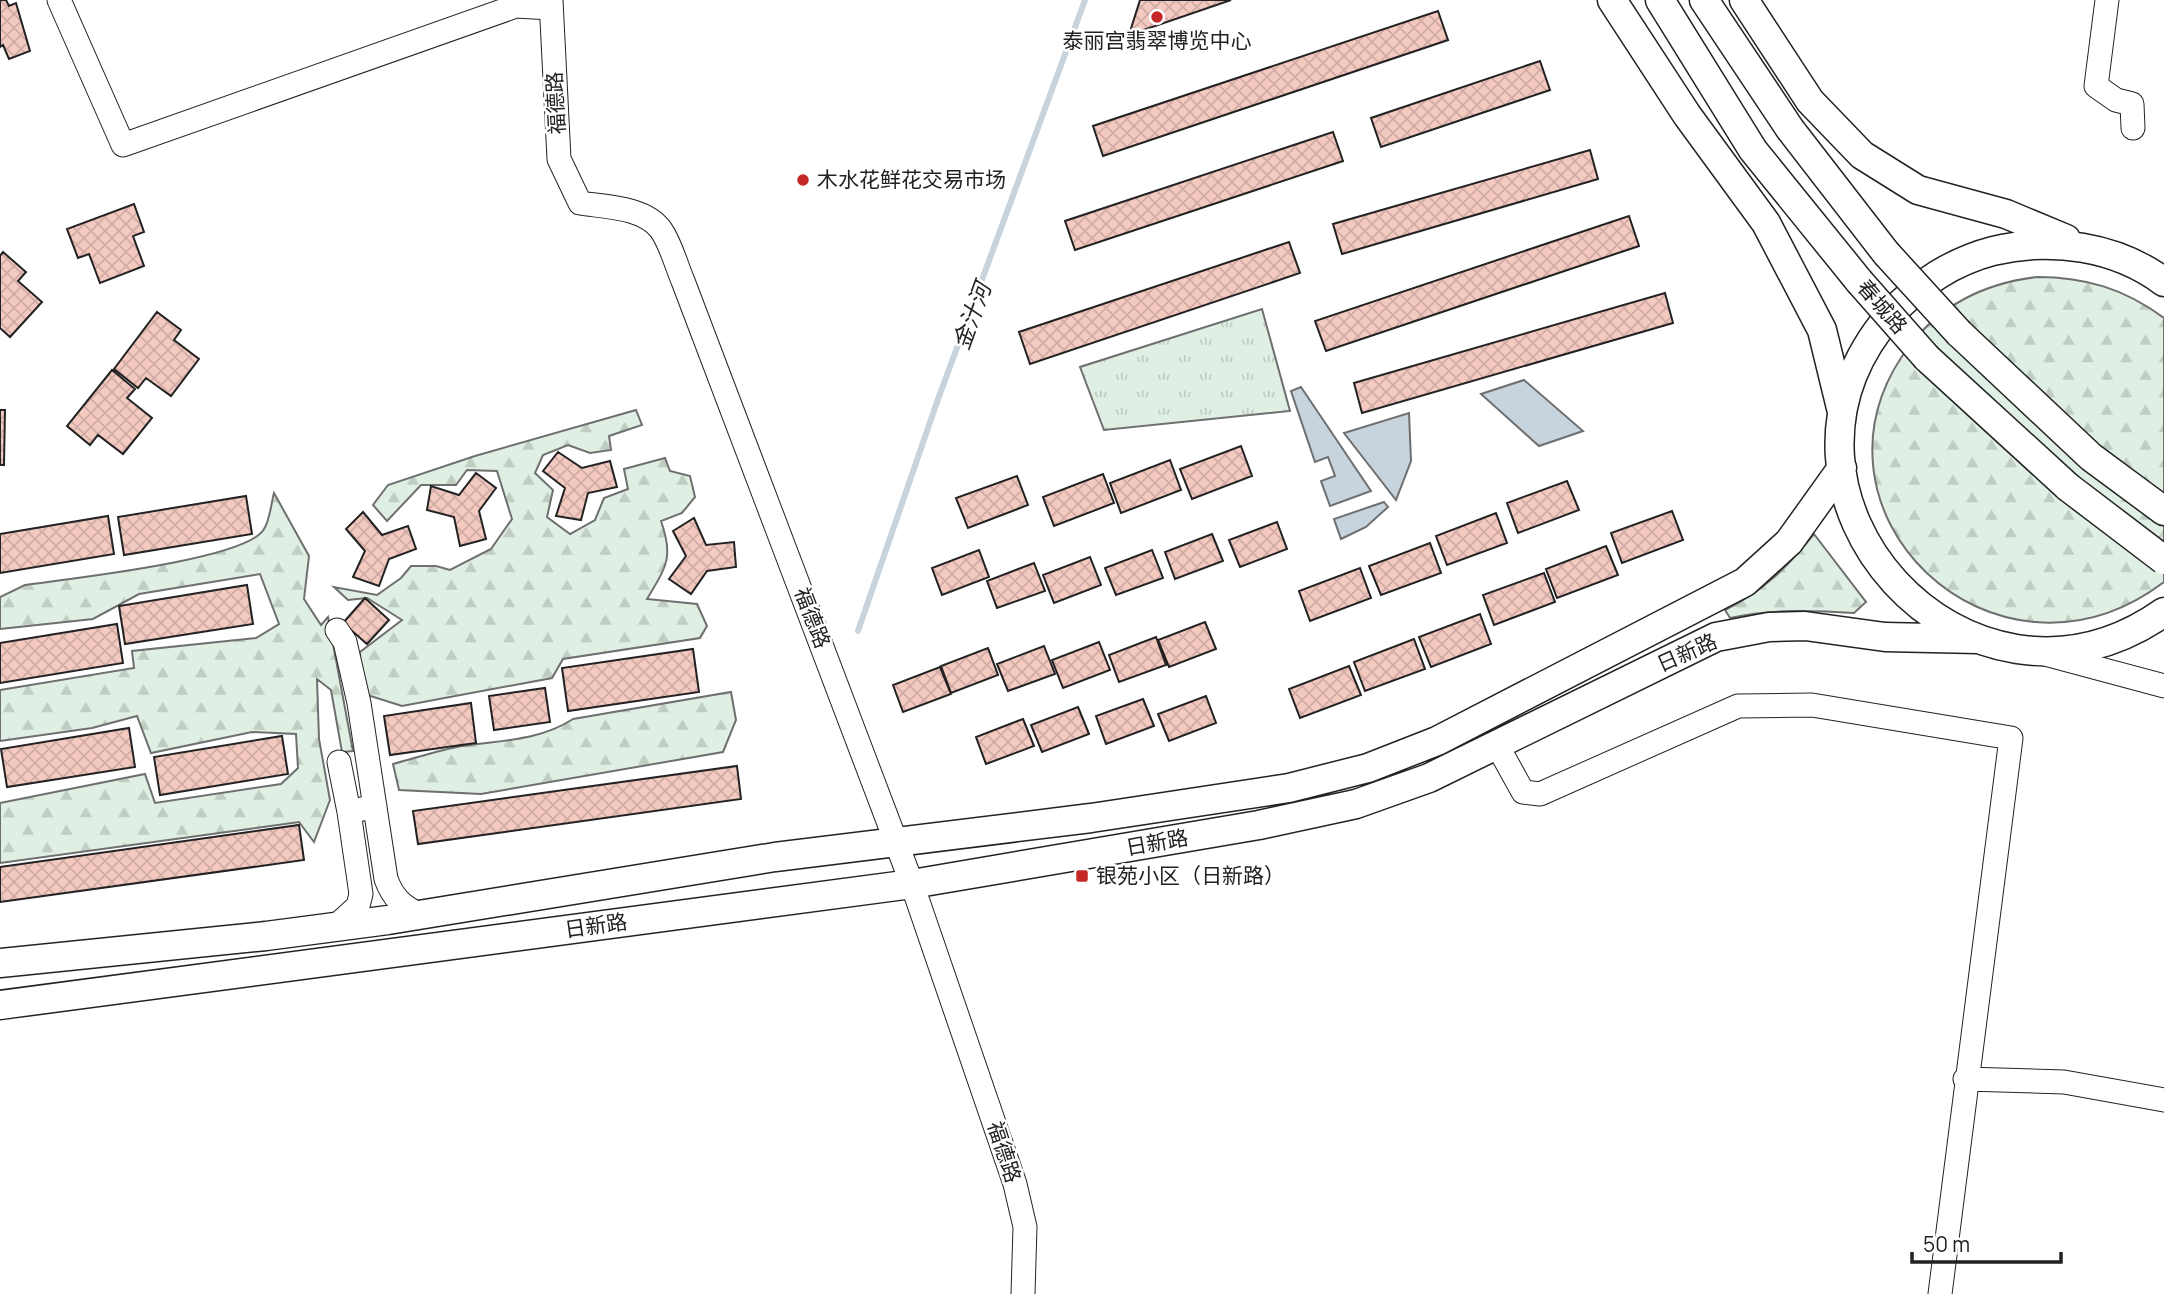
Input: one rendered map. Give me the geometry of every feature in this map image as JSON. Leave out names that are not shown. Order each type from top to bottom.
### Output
[{"type":"main road","points":[[1612,0],[1665,84],[1766,223],[1822,330],[1843,418]]},
{"type":"main road","name":"春城路","points":[[1660,0],[1754,150],[1859,281],[1927,358],[2068,487],[2164,560]]},
{"type":"main road","name":"春城路","points":[[1704,0],[1790,129],[1886,253],[1959,333],[2091,457],[2164,511]]},
{"type":"main road","points":[[1744,0],[1810,101],[1863,155],[1918,190],[2006,214],[2136,265],[2164,282]]},
{"type":"main road","points":[[2088,248],[2063,245],[2011,247],[1962,262],[1929,281],[1899,305],[1868,345],[1848,393],[1843,418],[1842,468],[1854,518],[1864,541],[1894,583],[1932,617],[1978,639],[2028,650],[2067,649],[2104,642],[2129,633],[2164,612]]},
{"type":"main road","points":[[2136,265],[2164,267]]},
{"type":"main road","name":"日新路","points":[[0,963],[266,936],[420,915],[775,857],[897,844],[1289,788],[1368,768],[1437,741],[1745,582],[1789,542],[1842,468]]},
{"type":"main road","name":"日新路","points":[[0,1005],[912,884],[1259,825],[1356,804],[1429,778],[1716,637],[1769,627],[1805,626],[1885,637],[1978,639]]},
{"type":"main road","name":"日新路","points":[[0,981],[266,936]]},
{"type":"main road","name":"日新路","points":[[0,1023],[219,976]]},
{"type":"street","points":[[59,0],[123,145],[516,6],[551,4]]},
{"type":"street","points":[[2107,0],[2096,86],[2116,100],[2132,104],[2133,128]]},
{"type":"street","name":"福德路","points":[[551,4],[559,159],[580,203],[642,214],[662,230],[912,884],[1015,1184],[1025,1227],[1023,1294]]},
{"type":"street","points":[[337,629],[345,642],[355,687],[390,892],[403,907],[420,915]]},
{"type":"street","points":[[2028,650],[2164,686]]},
{"type":"street","points":[[1497,745],[1523,792],[1540,794],[1738,706],[1812,705],[2011,738],[1965,1079],[1940,1294]]},
{"type":"street","points":[[335,927],[358,906],[361,894],[339,762]]},
{"type":"street","points":[[349,812],[375,806]]},
{"type":"street","points":[[1965,1079],[2064,1082],[2164,1100]]},
{"type":"green space","points":[[2037,277],[2072,279],[2120,292],[2164,318],[2164,582],[2099,615],[2035,622],[1976,607],[1927,573],[1891,526],[1873,469],[1878,408],[1910,345],[1936,318],[1966,298],[2000,284]]},
{"type":"green space","points":[[1262,309],[1290,411],[1104,430],[1080,367]]},
{"type":"green space","points":[[636,410],[642,425],[609,436],[611,450],[590,453],[568,445],[543,455],[535,473],[553,490],[547,517],[570,534],[595,520],[604,498],[628,489],[624,469],[665,458],[670,471],[690,476],[695,497],[682,513],[661,521],[667,544],[666,562],[647,599],[697,604],[707,626],[700,638],[563,659],[552,678],[402,706],[361,693],[360,652],[402,620],[367,598],[348,600],[334,587],[377,595],[401,578],[411,566],[436,566],[450,570],[491,549],[512,519],[497,471],[467,470],[456,485],[421,485],[387,521],[373,505],[388,485],[475,456]]},
{"type":"green space","points":[[274,493],[309,556],[304,599],[321,625],[328,617],[353,751],[342,752],[331,690],[317,679],[319,739],[330,800],[314,842],[299,822],[0,863],[0,803],[145,774],[155,803],[281,784],[298,768],[296,734],[252,732],[151,753],[137,716],[92,728],[0,741],[0,690],[134,668],[132,651],[256,638],[279,624],[260,574],[139,594],[93,619],[0,629],[0,597],[25,585],[114,573],[225,550],[250,540],[264,529]]},
{"type":"green space","points":[[1814,534],[1866,602],[1854,613],[1792,611],[1730,618],[1725,610],[1774,577]]},
{"type":"green space","points":[[731,692],[736,720],[723,752],[481,794],[399,790],[393,764],[453,748],[533,736],[573,719]]},
{"type":"shaded area","points":[[1524,380],[1583,431],[1539,446],[1481,394]]},
{"type":"shaded area","points":[[1301,387],[1371,491],[1330,506],[1321,481],[1335,476],[1328,457],[1315,462],[1291,391]]},
{"type":"shaded area","points":[[1409,413],[1411,461],[1396,500],[1344,433]]},
{"type":"shaded area","points":[[1384,502],[1388,507],[1366,527],[1341,539],[1334,519]]},
{"type":"building","points":[[0,0],[6,0],[9,6],[16,3],[30,51],[9,59],[3,45],[0,47]]},
{"type":"building","name":"泰丽宫翡翠博览中心","points":[[1140,0],[1231,0],[1129,35]]},
{"type":"building","points":[[1438,11],[1448,40],[1103,156],[1093,126]]},
{"type":"building","points":[[1540,61],[1550,90],[1381,147],[1371,118]]},
{"type":"building","points":[[1333,132],[1343,161],[1075,250],[1065,221]]},
{"type":"building","points":[[1590,150],[1598,179],[1342,254],[1333,224]]},
{"type":"building","points":[[134,204],[144,232],[133,236],[144,266],[100,283],[89,254],[78,258],[67,229]]},
{"type":"building","points":[[1629,216],[1639,246],[1326,351],[1315,321]]},
{"type":"building","points":[[1289,242],[1300,273],[1030,364],[1019,332]]},
{"type":"building","points":[[3,252],[26,272],[18,281],[42,302],[10,337],[0,328],[0,256]]},
{"type":"building","points":[[1665,293],[1673,323],[1362,413],[1354,383]]},
{"type":"building","points":[[157,312],[181,330],[174,340],[199,359],[171,396],[146,378],[138,388],[114,369]]},
{"type":"building","points":[[112,370],[135,389],[127,398],[152,418],[123,454],[98,435],[90,445],[67,426]]},
{"type":"building","points":[[0,410],[5,410],[4,465],[0,465]]},
{"type":"building","points":[[1241,446],[1252,476],[1192,499],[1180,469]]},
{"type":"building","points":[[558,452],[582,468],[610,461],[617,487],[588,493],[581,520],[556,516],[565,488],[543,471]]},
{"type":"building","points":[[1170,460],[1181,490],[1121,513],[1110,483]]},
{"type":"building","points":[[476,473],[496,488],[479,511],[486,539],[460,546],[454,517],[427,510],[431,486],[459,495]]},
{"type":"building","points":[[1103,474],[1114,503],[1054,526],[1043,497]]},
{"type":"building","points":[[1017,476],[1028,505],[968,528],[956,498]]},
{"type":"building","points":[[1567,481],[1579,510],[1518,533],[1507,503]]},
{"type":"building","points":[[246,496],[252,534],[124,555],[118,517]]},
{"type":"building","points":[[1672,511],[1683,540],[1622,563],[1611,533]]},
{"type":"building","points":[[363,512],[382,535],[408,526],[416,549],[389,559],[379,586],[353,577],[365,551],[346,529]]},
{"type":"building","points":[[1496,513],[1507,543],[1447,565],[1436,536]]},
{"type":"building","points":[[108,516],[114,554],[0,573],[0,534]]},
{"type":"building","points":[[694,518],[706,545],[734,542],[736,567],[707,571],[691,594],[669,579],[686,556],[673,531]]},
{"type":"building","points":[[1277,522],[1287,549],[1240,567],[1229,540]]},
{"type":"building","points":[[1212,534],[1223,561],[1175,579],[1165,552]]},
{"type":"building","points":[[1430,543],[1441,573],[1381,595],[1369,566]]},
{"type":"building","points":[[1606,546],[1618,575],[1557,598],[1546,569]]},
{"type":"building","points":[[979,550],[989,577],[942,595],[932,568]]},
{"type":"building","points":[[1152,550],[1163,578],[1116,595],[1105,568]]},
{"type":"building","points":[[1090,557],[1101,585],[1054,603],[1043,575]]},
{"type":"building","points":[[1034,563],[1045,591],[997,608],[987,581]]},
{"type":"building","points":[[1360,568],[1371,598],[1310,621],[1299,591]]},
{"type":"building","points":[[1544,573],[1555,602],[1494,625],[1483,595]]},
{"type":"building","points":[[247,585],[253,624],[125,644],[119,606]]},
{"type":"building","points":[[365,598],[389,620],[367,644],[343,623]]},
{"type":"building","points":[[1480,614],[1491,644],[1431,667],[1419,637]]},
{"type":"building","points":[[1205,622],[1216,649],[1169,667],[1158,640]]},
{"type":"building","points":[[117,624],[123,663],[0,683],[0,643]]},
{"type":"building","points":[[1156,637],[1166,665],[1119,682],[1109,655]]},
{"type":"building","points":[[1414,639],[1425,669],[1365,691],[1354,662]]},
{"type":"building","points":[[1099,642],[1110,670],[1063,688],[1052,660]]},
{"type":"building","points":[[1044,646],[1055,674],[1008,691],[997,664]]},
{"type":"building","points":[[988,648],[998,675],[951,693],[941,666]]},
{"type":"building","points":[[693,649],[699,692],[568,711],[562,668]]},
{"type":"building","points":[[1349,666],[1361,695],[1300,718],[1289,689]]},
{"type":"building","points":[[940,667],[951,694],[903,712],[893,685]]},
{"type":"building","points":[[545,688],[550,722],[494,730],[489,696]]},
{"type":"building","points":[[1206,696],[1216,723],[1169,741],[1158,714]]},
{"type":"building","points":[[1143,699],[1154,726],[1106,744],[1096,716]]},
{"type":"building","points":[[471,703],[476,743],[390,755],[384,716]]},
{"type":"building","points":[[1078,707],[1089,734],[1042,752],[1031,725]]},
{"type":"building","points":[[1023,719],[1034,746],[986,764],[976,737]]},
{"type":"building","points":[[129,728],[135,767],[7,787],[1,749]]},
{"type":"building","points":[[282,736],[288,774],[160,795],[154,757]]},
{"type":"building","points":[[737,766],[741,799],[418,844],[413,811]]},
{"type":"building","points":[[299,825],[304,860],[0,902],[0,867]]},
{"type":"waterway","name":"金汁河","points":[[858,631],[937,402],[1085,0]]},
{"type":"place","name":"泰丽宫翡翠博览中心","points":[[1157,17]]},
{"type":"place","name":"木水花鲜花交易市场","points":[[803,180]]},
{"type":"place","name":"银苑小区（日新路）","points":[[1082,876]]}]
